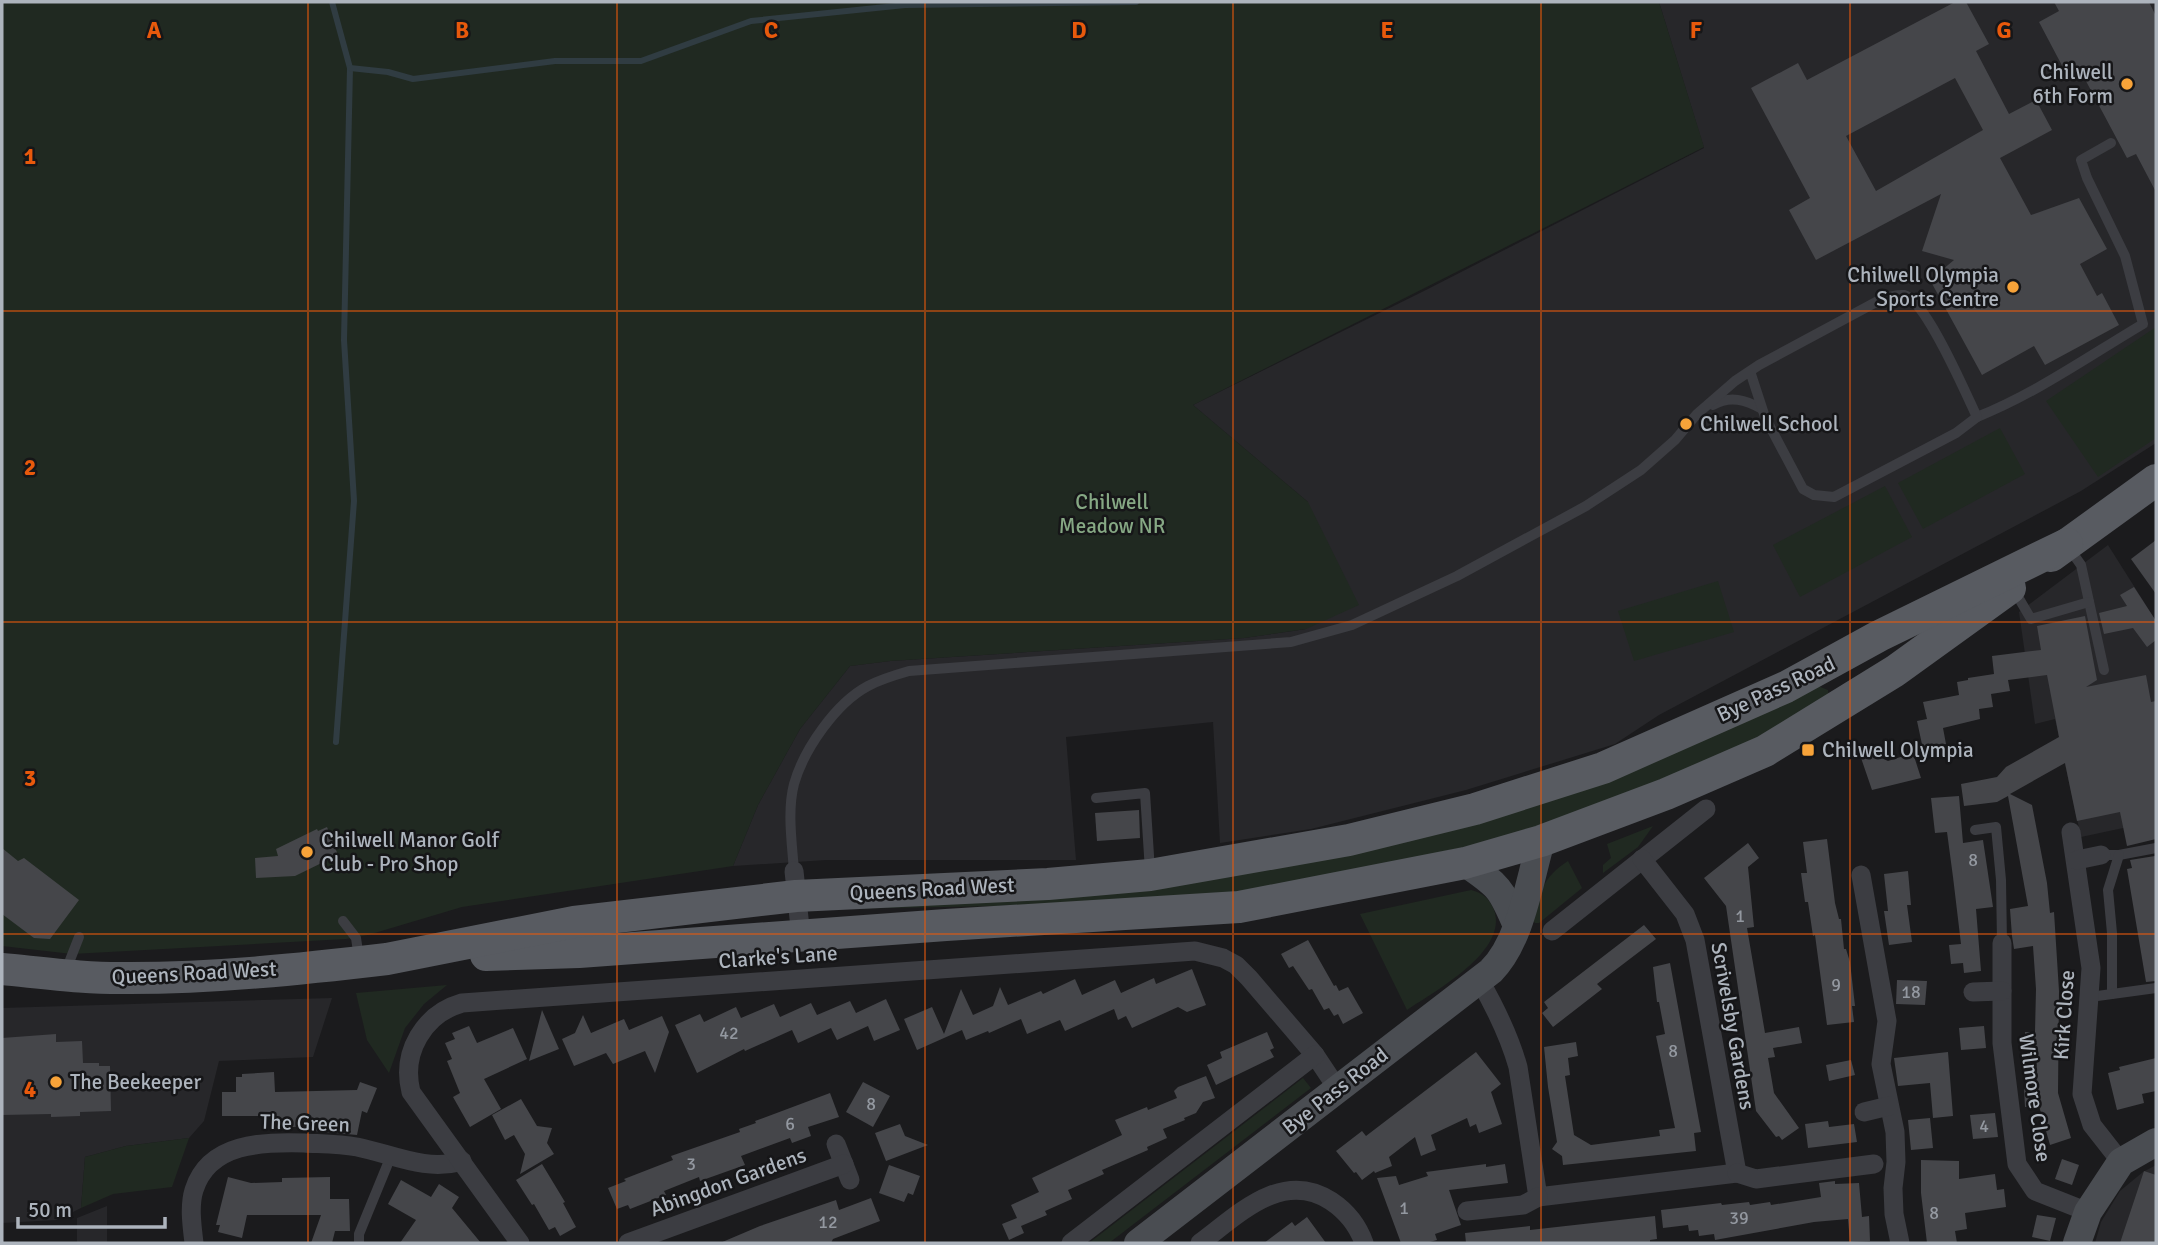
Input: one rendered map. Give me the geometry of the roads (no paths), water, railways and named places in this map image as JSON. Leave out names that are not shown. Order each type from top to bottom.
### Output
[{"type":"main road","name":"Bye Pass Road","points":[[1465,863],[1541,841],[1666,794],[1765,751],[1895,671],[2156,480]]},
{"type":"main road","name":"Bye Pass Road","points":[[1475,809],[1602,768],[1786,687],[1879,636],[2067,544]]},
{"type":"main road","name":"Queens Road West","points":[[373,960],[795,883],[1048,884],[1150,875],[1349,841],[1475,809]]},
{"type":"main road","name":"Bye Pass Road","points":[[1138,1243],[1480,981],[1505,955],[1515,936],[1541,841]]},
{"type":"main road","name":"Queens Road West","points":[[2,969],[129,978],[209,975],[373,960],[579,952],[1239,907],[1465,863]]},
{"type":"main road","points":[[1465,863],[1495,883],[1505,897],[1517,926]]},
{"type":"main road","points":[[2077,1243],[2088,1212],[2122,1162],[2156,1143]]},
{"type":"street","points":[[1552,931],[1706,809]]},
{"type":"street","name":"Kirk Close","points":[[2071,832],[2090,954],[2090,997],[2082,1094],[2092,1125],[2122,1162]]},
{"type":"street","points":[[2077,860],[2110,855]]},
{"type":"street","name":"Scrivelsby Gardens","points":[[1642,859],[1685,914],[1695,940],[1737,1174]]},
{"type":"street","points":[[1861,875],[1887,1021],[1881,1064],[1895,1132],[1893,1188],[1900,1243]]},
{"type":"street","points":[[795,883],[801,937]]},
{"type":"street","name":"Wilmore Close","points":[[2002,943],[2002,1043],[2017,1164],[2035,1191],[2088,1212]]},
{"type":"street","name":"Clarke's Lane","points":[[520,1243],[411,1092],[408,1081],[411,1057],[417,1040],[427,1023],[449,1006],[1195,951],[1223,958],[1236,965],[1315,1055],[1337,1088]]},
{"type":"street","points":[[1480,981],[1501,1019],[1518,1067],[1538,1198]]},
{"type":"street","points":[[1973,992],[2002,990]]},
{"type":"street","name":"Bye Pass Road","points":[[1071,1243],[1315,1055]]},
{"type":"street","points":[[1864,1112],[1889,1107]]},
{"type":"street","name":"The Green","points":[[194,1243],[194,1191],[206,1170],[230,1150],[252,1143],[340,1144],[438,1166],[461,1161]]},
{"type":"street","name":"Abingdon Gardens","points":[[628,1243],[847,1172],[836,1144]]},
{"type":"street","points":[[1467,1211],[1523,1205],[1538,1198],[1737,1174],[1756,1179],[1874,1164]]},
{"type":"street","points":[[1200,1243],[1261,1198],[1277,1191],[1293,1189],[1323,1196],[1334,1203],[1354,1223],[1364,1243]]},
{"type":"lane","points":[[1750,371],[1762,409],[1803,489],[1814,495],[1833,497],[1956,433],[1977,417],[2041,385],[2143,324],[2125,256],[2081,160],[2111,143]]},
{"type":"lane","points":[[795,883],[791,810],[794,784],[812,744],[828,721],[867,686],[909,671],[1292,642],[1321,636],[1352,625],[1437,586],[1586,506],[1641,470],[1735,381],[1878,301],[1892,296],[1904,295],[1920,306],[1977,417]]},
{"type":"lane","points":[[1698,414],[1720,401],[1738,399],[1762,409]]},
{"type":"lane","points":[[2067,544],[2081,565],[2104,670]]},
{"type":"lane","points":[[2012,586],[2031,619],[2089,602]]},
{"type":"lane","points":[[1096,798],[1145,793],[1150,875]]},
{"type":"lane","name":"Wilmore Close","points":[[1975,830],[1996,827],[2001,880],[2002,943]]},
{"type":"lane","points":[[2112,994],[2108,890],[2110,855],[2156,848]]},
{"type":"lane","points":[[343,921],[373,960]]},
{"type":"lane","points":[[71,975],[70,960],[79,937]]},
{"type":"lane","points":[[2090,997],[2156,988]]},
{"type":"lane","points":[[359,1243],[359,1234],[391,1155]]},
{"type":"waterway","points":[[332,2],[350,68],[344,340],[354,501],[336,742]]},
{"type":"waterway","points":[[350,68],[388,72],[413,79],[555,61],[641,61],[751,21],[905,5],[1136,2]]},
{"type":"place","name":"Chilwell 6th Form","points":[[2127,84]]},
{"type":"place","name":"Chilwell Olympia Sports Centre","points":[[2013,287]]},
{"type":"place","name":"Chilwell School","points":[[1686,424]]},
{"type":"place","name":"Chilwell Olympia","points":[[1808,750]]},
{"type":"place","name":"Chilwell Manor Golf Club - Pro Shop","points":[[307,852]]},
{"type":"place","name":"The Beekeeper","points":[[56,1082]]},
{"type":"park label","name":"Chilwell Meadow NR","points":[[1112,514]]}]
